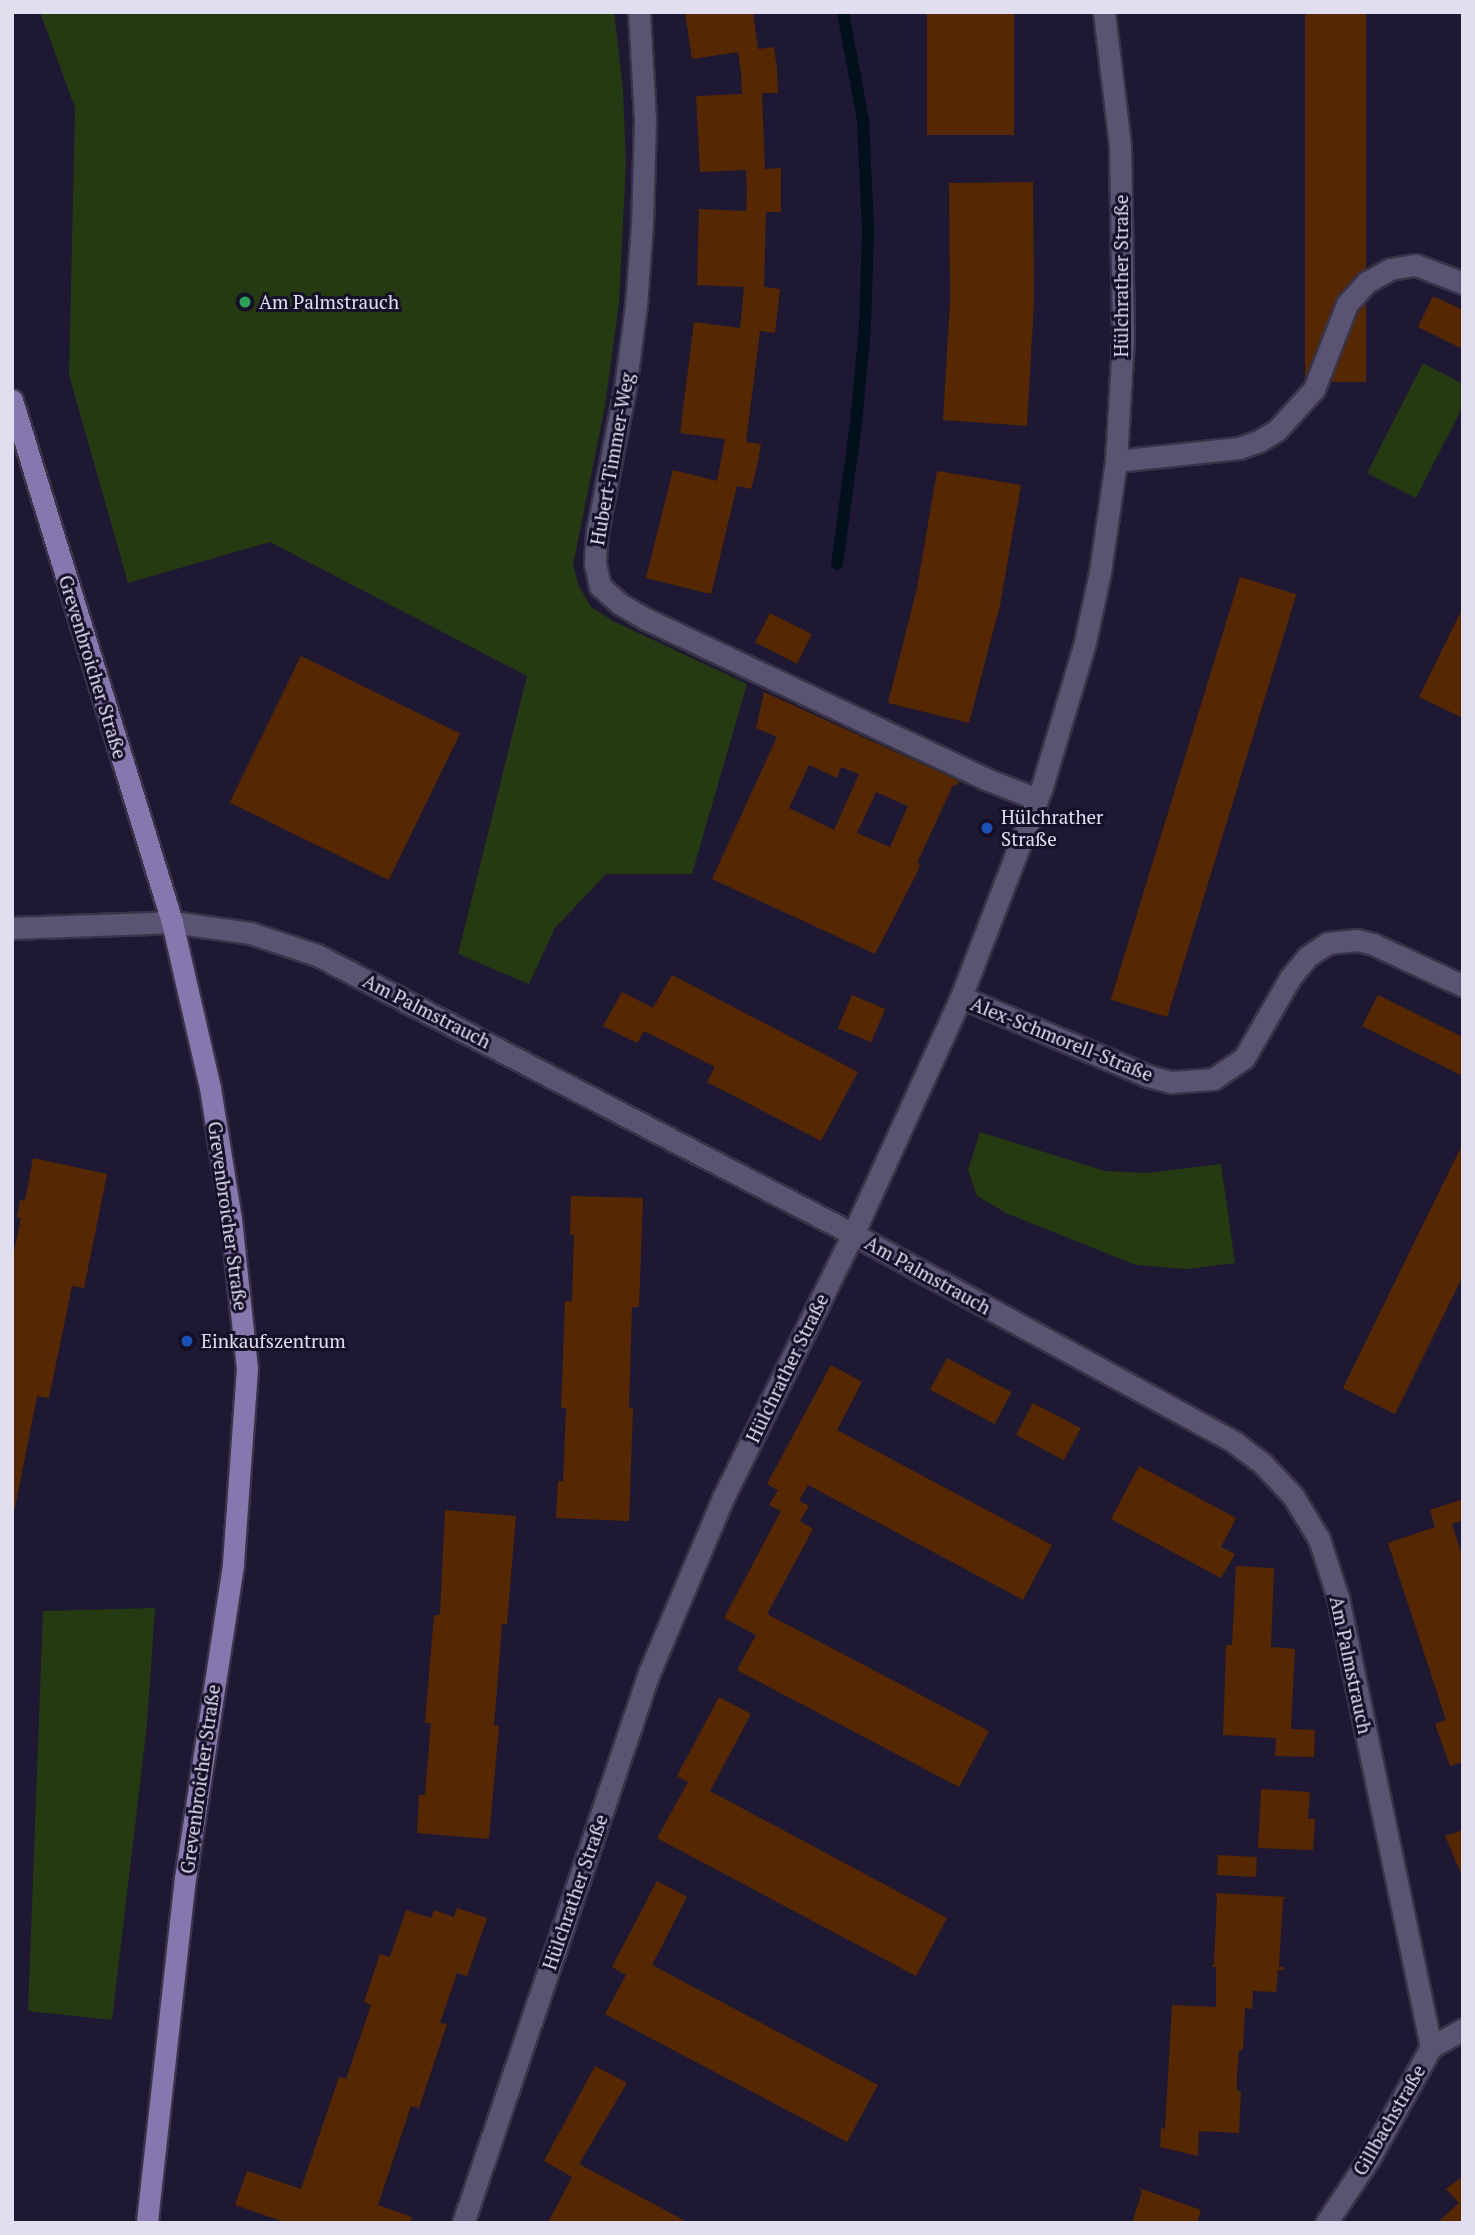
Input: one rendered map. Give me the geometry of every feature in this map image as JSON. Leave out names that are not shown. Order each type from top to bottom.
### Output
[{"type":"main road","name":"Grevenbroicher Straße","points":[[12,400],[172,922],[210,1087],[231,1219],[247,1368],[233,1565],[185,1877],[146,2223]]},
{"type":"street","name":"Hubert-Timmer-Weg","points":[[639,12],[645,118],[642,224],[625,388],[597,532],[595,563],[600,586],[620,604],[646,619],[986,779],[1037,799]]},
{"type":"street","name":"Hülchrather Straße","points":[[463,2223],[649,1673],[723,1498],[853,1234],[961,997],[1037,799],[1085,642],[1100,572],[1116,461],[1123,338],[1120,145],[1104,12]]},
{"type":"street","points":[[1116,461],[1239,448],[1259,441],[1277,430],[1314,389],[1347,304],[1367,282],[1390,269],[1416,265],[1463,283]]},
{"type":"street","name":"Am Palmstrauch","points":[[12,928],[172,922],[250,933],[317,955],[853,1234],[1234,1442],[1262,1464],[1293,1496],[1319,1539],[1338,1598],[1431,2047]]},
{"type":"street","name":"Alex-Schmorell-Straße","points":[[961,997],[1149,1076],[1183,1082],[1213,1079],[1244,1058],[1296,970],[1308,956],[1328,943],[1357,940],[1373,944],[1463,986]]},
{"type":"street","name":"Gillbachstraße","points":[[1326,2223],[1370,2157],[1431,2047],[1463,2029]]},
{"type":"green space","points":[[40,12],[614,12],[623,89],[626,164],[619,303],[605,406],[573,565],[579,586],[591,607],[613,621],[747,684],[692,874],[606,874],[555,928],[529,984],[458,954],[527,676],[270,542],[128,583],[69,375],[75,108]]},
{"type":"green space","points":[[1423,363],[1463,384],[1463,406],[1416,498],[1367,473]]},
{"type":"green space","points":[[980,1132],[1105,1171],[1147,1173],[1221,1164],[1235,1263],[1187,1269],[1136,1265],[1006,1213],[977,1196],[968,1170]]},
{"type":"green space","points":[[155,1608],[147,1725],[112,2020],[28,2011],[43,1611]]},
{"type":"building","points":[[685,12],[753,12],[758,49],[774,47],[777,69],[778,93],[762,93],[765,169],[781,168],[781,212],[766,212],[764,287],[780,289],[775,333],[760,331],[746,442],[761,444],[757,466],[751,489],[737,486],[711,594],[646,578],[673,470],[717,481],[725,439],[680,433],[694,322],[740,328],[744,287],[697,285],[699,209],[746,211],[747,190],[746,170],[700,172],[696,96],[742,94],[741,73],[738,52],[692,59]]},
{"type":"building","points":[[927,12],[1014,12],[1014,135],[927,135]]},
{"type":"building","points":[[1305,12],[1366,12],[1366,382],[1305,382]]},
{"type":"building","points":[[1033,182],[1034,301],[1027,426],[943,420],[950,302],[949,183]]},
{"type":"building","points":[[1433,296],[1463,310],[1463,349],[1418,327]]},
{"type":"building","points":[[937,471],[1021,485],[1000,605],[969,723],[888,703],[917,588]]},
{"type":"building","points":[[1240,577],[1296,594],[1167,1017],[1111,1000]]},
{"type":"building","points":[[1463,607],[1463,718],[1419,697]]},
{"type":"building","points":[[770,613],[812,634],[797,664],[755,642]]},
{"type":"building","points":[[301,656],[460,734],[389,880],[230,803]]},
{"type":"building","points":[[764,692],[959,781],[956,786],[953,785],[917,863],[920,864],[918,871],[875,954],[712,879],[777,737],[756,728]],"holes":[[[809,765],[837,778],[841,767],[859,774],[834,830],[789,808]],[[876,792],[908,806],[890,847],[857,833]]]},
{"type":"building","points":[[672,975],[858,1072],[821,1141],[707,1082],[715,1067],[644,1031],[637,1043],[603,1026],[622,992],[653,1008]]},
{"type":"building","points":[[852,995],[885,1009],[871,1042],[838,1028]]},
{"type":"building","points":[[1378,995],[1463,1037],[1463,1076],[1362,1026]]},
{"type":"building","points":[[1463,1143],[1463,1276],[1395,1414],[1343,1388]]},
{"type":"building","points":[[33,1158],[107,1174],[84,1288],[72,1286],[49,1398],[37,1396],[15,1508],[12,1508],[12,1262],[21,1218],[17,1217],[20,1200],[25,1201]]},
{"type":"building","points":[[571,1196],[643,1198],[639,1307],[632,1307],[629,1408],[633,1408],[629,1521],[556,1518],[558,1481],[563,1481],[566,1408],[561,1408],[565,1301],[572,1301],[574,1235],[570,1234]]},
{"type":"building","points":[[947,1358],[1011,1392],[995,1424],[930,1390]]},
{"type":"building","points":[[831,1365],[862,1382],[837,1430],[1052,1545],[1023,1600],[808,1485],[799,1501],[809,1506],[800,1521],[813,1529],[767,1614],[989,1731],[959,1787],[737,1670],[756,1635],[724,1618],[781,1511],[769,1505],[778,1490],[767,1484]]},
{"type":"building","points":[[1033,1403],[1081,1428],[1064,1460],[1016,1435]]},
{"type":"building","points":[[1139,1466],[1236,1518],[1221,1547],[1235,1554],[1221,1578],[1111,1519]]},
{"type":"building","points":[[1463,1499],[1463,1520],[1452,1524],[1463,1558],[1463,1762],[1450,1766],[1435,1724],[1446,1720],[1388,1543],[1435,1527],[1430,1510]]},
{"type":"building","points":[[445,1510],[516,1516],[507,1624],[502,1624],[494,1725],[499,1726],[489,1839],[417,1833],[419,1795],[425,1795],[431,1723],[425,1723],[434,1615],[440,1615]]},
{"type":"building","points":[[1236,1566],[1274,1568],[1271,1647],[1295,1649],[1291,1729],[1315,1730],[1314,1757],[1275,1756],[1276,1738],[1223,1735],[1226,1645],[1232,1645]]},
{"type":"building","points":[[719,1697],[751,1714],[710,1791],[947,1918],[916,1976],[657,1838],[688,1782],[677,1776]]},
{"type":"building","points":[[1261,1789],[1310,1792],[1308,1819],[1315,1819],[1313,1850],[1258,1848]]},
{"type":"building","points":[[1463,1830],[1463,1878],[1445,1836]]},
{"type":"building","points":[[1218,1855],[1257,1857],[1256,1877],[1217,1875]]},
{"type":"building","points":[[657,1881],[687,1897],[652,1965],[878,2085],[847,2142],[605,2014],[626,1975],[612,1967]]},
{"type":"building","points":[[1215,1893],[1287,1897],[1283,1899],[1279,1967],[1284,1967],[1283,1970],[1278,1970],[1276,1992],[1253,1991],[1252,2009],[1245,2008],[1243,2050],[1239,2050],[1237,2075],[1237,2091],[1241,2091],[1239,2133],[1199,2131],[1198,2156],[1160,2147],[1161,2128],[1165,2129],[1172,2005],[1216,2007],[1216,1967],[1211,1967],[1214,1964]]},
{"type":"building","points":[[457,1908],[487,1918],[467,1976],[457,1973],[440,2023],[447,2024],[419,2108],[411,2106],[378,2205],[412,2217],[410,2223],[287,2223],[235,2205],[247,2171],[301,2189],[339,2077],[346,2079],[371,2005],[364,2002],[380,1954],[390,1957],[406,1910],[431,1918],[434,1910],[454,1917]]},
{"type":"building","points":[[595,2066],[627,2083],[579,2164],[689,2223],[548,2223],[572,2177],[544,2161]]},
{"type":"building","points":[[1463,2176],[1463,2223],[1437,2223],[1459,2203],[1446,2189]]},
{"type":"building","points":[[1139,2188],[1201,2210],[1197,2223],[1132,2223],[1142,2192]]},
{"type":"waterway","points":[[837,564],[856,424],[865,327],[868,230],[863,120],[843,12]]},
{"type":"place","name":"Am Palmstrauch","points":[[245,302]]},
{"type":"place","name":"Hülchrather Straße","points":[[987,828]]},
{"type":"place","name":"Einkaufszentrum","points":[[187,1341]]}]
